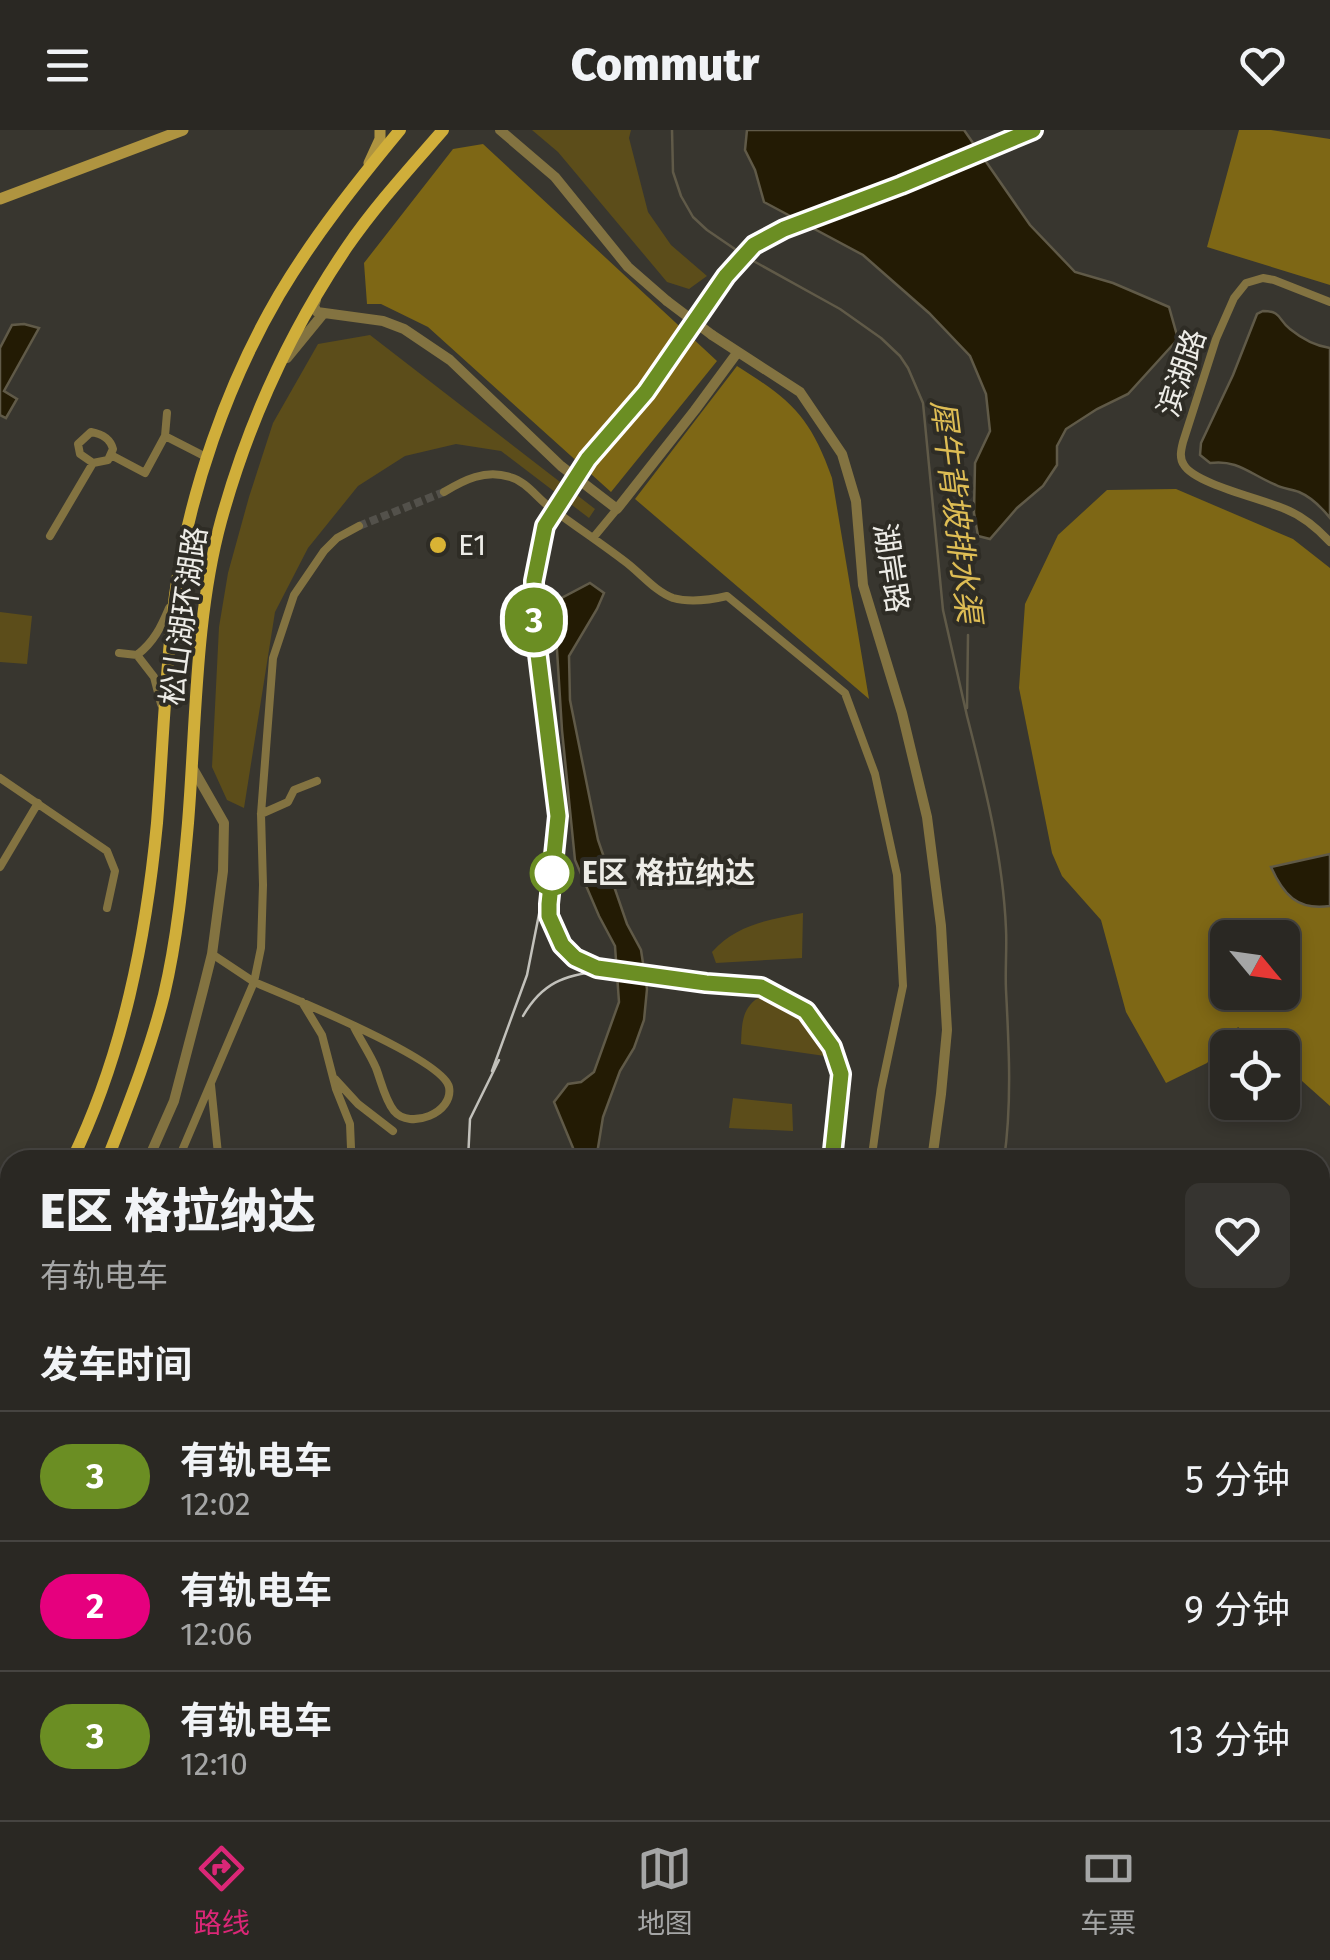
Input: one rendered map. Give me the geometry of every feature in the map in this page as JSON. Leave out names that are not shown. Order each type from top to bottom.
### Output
[{"type":"main road","points":[[0,199],[183,130]]},
{"type":"main road","points":[[360,179],[374,153],[380,130]]},
{"type":"main road","name":"松山湖环湖路","points":[[76,1150],[109,1066],[134,986],[151,873],[176,594],[190,517],[208,458],[242,366],[278,296],[323,228],[400,130]]},
{"type":"main road","name":"松山湖环湖路","points":[[111,1150],[164,994],[178,910],[206,599],[220,524],[241,458],[272,378],[316,296],[377,208],[444,130]]},
{"type":"street","name":"湖岸路","points":[[500,130],[555,176],[628,267],[712,335],[800,392],[842,454],[856,501],[862,585],[902,713],[928,817],[941,926],[946,1030],[933,1150]]},
{"type":"street","name":"滨湖路","points":[[1330,302],[1263,278],[1246,283],[1239,290],[1216,339],[1181,454],[1185,468],[1202,479],[1288,510],[1315,526],[1330,542]]},
{"type":"street","points":[[316,296],[317,312],[382,321],[404,329],[450,360],[561,466],[617,509]]},
{"type":"street","points":[[272,378],[327,314]]},
{"type":"street","points":[[593,538],[737,353]]},
{"type":"street","points":[[112,456],[145,473],[165,436],[167,413]]},
{"type":"street","points":[[97,433],[108,438],[112,456],[93,462],[80,454],[78,444],[86,434],[97,433]]},
{"type":"street","points":[[165,436],[208,458]]},
{"type":"street","points":[[50,536],[93,462]]},
{"type":"street","points":[[444,492],[478,475],[508,476],[521,482],[662,593],[677,599],[706,601],[727,596],[845,693],[875,774],[889,832],[900,922],[903,986],[881,1090],[873,1150]]},
{"type":"street","points":[[183,1150],[254,982],[261,948],[261,814],[273,658],[294,596],[324,551],[337,538],[359,526]]},
{"type":"street","points":[[120,653],[137,655],[148,647],[176,594]]},
{"type":"street","points":[[137,655],[154,677],[163,724]]},
{"type":"street","points":[[152,1150],[174,1101],[212,954],[223,871],[224,823],[192,767]]},
{"type":"street","points":[[0,778],[107,850],[115,871],[107,908]]},
{"type":"street","points":[[261,814],[288,802],[294,790],[317,781]]},
{"type":"street","points":[[0,867],[38,804]]},
{"type":"street","points":[[212,954],[254,982],[302,1002],[354,1027],[422,1060],[443,1075],[449,1088],[448,1099],[432,1116],[414,1120],[392,1110],[354,1027]]},
{"type":"street","points":[[302,1002],[322,1036],[350,1124],[351,1148]]},
{"type":"street","points":[[332,1075],[358,1104],[394,1131]]},
{"type":"street","points":[[211,1081],[218,1150]]},
{"type":"shaded area","points":[[532,130],[631,130],[629,138],[648,212],[671,245],[707,276],[689,289],[667,282],[558,152]]},
{"type":"shaded area","points":[[747,130],[964,130],[1030,225],[1075,272],[1169,307],[1178,339],[1128,394],[1066,429],[1057,446],[1057,465],[1043,486],[990,539],[978,536],[974,513],[975,463],[990,431],[986,394],[970,356],[929,313],[863,255],[764,202],[745,150]]},
{"type":"shaded area","points":[[1239,130],[1271,130],[1330,139],[1330,285],[1207,247]]},
{"type":"shaded area","points":[[483,144],[717,361],[611,492],[428,327],[381,304],[367,304],[364,263],[453,149]]},
{"type":"shaded area","points":[[1257,314],[1277,314],[1304,338],[1330,348],[1330,518],[1303,494],[1237,466],[1210,463],[1200,455],[1201,443]]},
{"type":"shaded area","points":[[12,325],[39,328],[4,391],[17,399],[6,418],[0,415],[0,348]]},
{"type":"shaded area","points":[[370,335],[595,509],[589,518],[501,451],[456,444],[405,456],[358,486],[308,548],[275,612],[244,808],[227,800],[212,767],[219,627],[228,573],[273,423],[318,344]]},
{"type":"shaded area","points":[[737,366],[785,400],[807,424],[824,457],[832,478],[869,699],[635,499]]},
{"type":"shaded area","points":[[1176,489],[1293,539],[1330,568],[1330,1106],[1300,1079],[1300,1030],[1210,1030],[1210,1060],[1166,1083],[1126,1012],[1101,920],[1062,876],[1052,853],[1019,688],[1025,604],[1058,535],[1107,490]]},
{"type":"shaded area","points":[[590,583],[604,593],[569,656],[570,700],[598,840],[627,924],[641,950],[647,989],[644,1020],[603,1117],[598,1150],[574,1150],[554,1102],[568,1084],[581,1082],[594,1072],[619,1002],[615,946],[575,860],[554,602]]},
{"type":"shaded area","points":[[0,612],[32,616],[27,664],[0,662]]},
{"type":"shaded area","points":[[1330,854],[1330,906],[1309,906],[1293,899],[1271,867]]},
{"type":"shaded area","points":[[803,913],[802,958],[716,963],[712,952],[732,935],[754,925]]},
{"type":"shaded area","points":[[758,998],[791,1010],[833,1052],[832,1057],[741,1044],[745,1013]]},
{"type":"shaded area","points":[[733,1098],[792,1104],[793,1131],[729,1128]]},
{"type":"waterway","name":"犀牛背坡排水渠","points":[[672,130],[673,172],[693,217],[748,258],[840,309],[881,338],[908,368],[923,403],[943,610],[967,716]]},
{"type":"waterway","points":[[967,708],[968,635]]},
{"type":"waterway","points":[[967,716],[992,822],[1004,902],[1009,1075],[1005,1150]]},
{"type":"tunnel","points":[[359,526],[444,492]]},
{"type":"tram line","points":[[587,459],[646,392],[726,275],[754,245],[1033,130]]},
{"type":"tram line","name":"3","points":[[833,1150],[841,1074],[832,1047],[806,1011],[761,987],[606,971],[575,958],[554,930],[549,904],[558,816],[535,630],[534,581],[545,526],[588,459],[646,392],[726,276],[754,245],[784,229],[1033,130]]},
{"type":"tram line","points":[[534,615],[558,816],[549,916],[562,945],[575,958],[606,971],[761,987],[805,1011],[833,1047],[841,1074],[833,1150]]},
{"type":"tram line","points":[[492,1071],[527,975],[542,899]]},
{"type":"tram line","points":[[523,1016],[546,988],[576,975],[601,971]]},
{"type":"tram line","points":[[468,1150],[470,1119],[499,1060]]},
{"type":"place","name":"E1","points":[[438,545]]},
{"type":"place","name":"E区 格拉纳达","points":[[552,873]]}]
